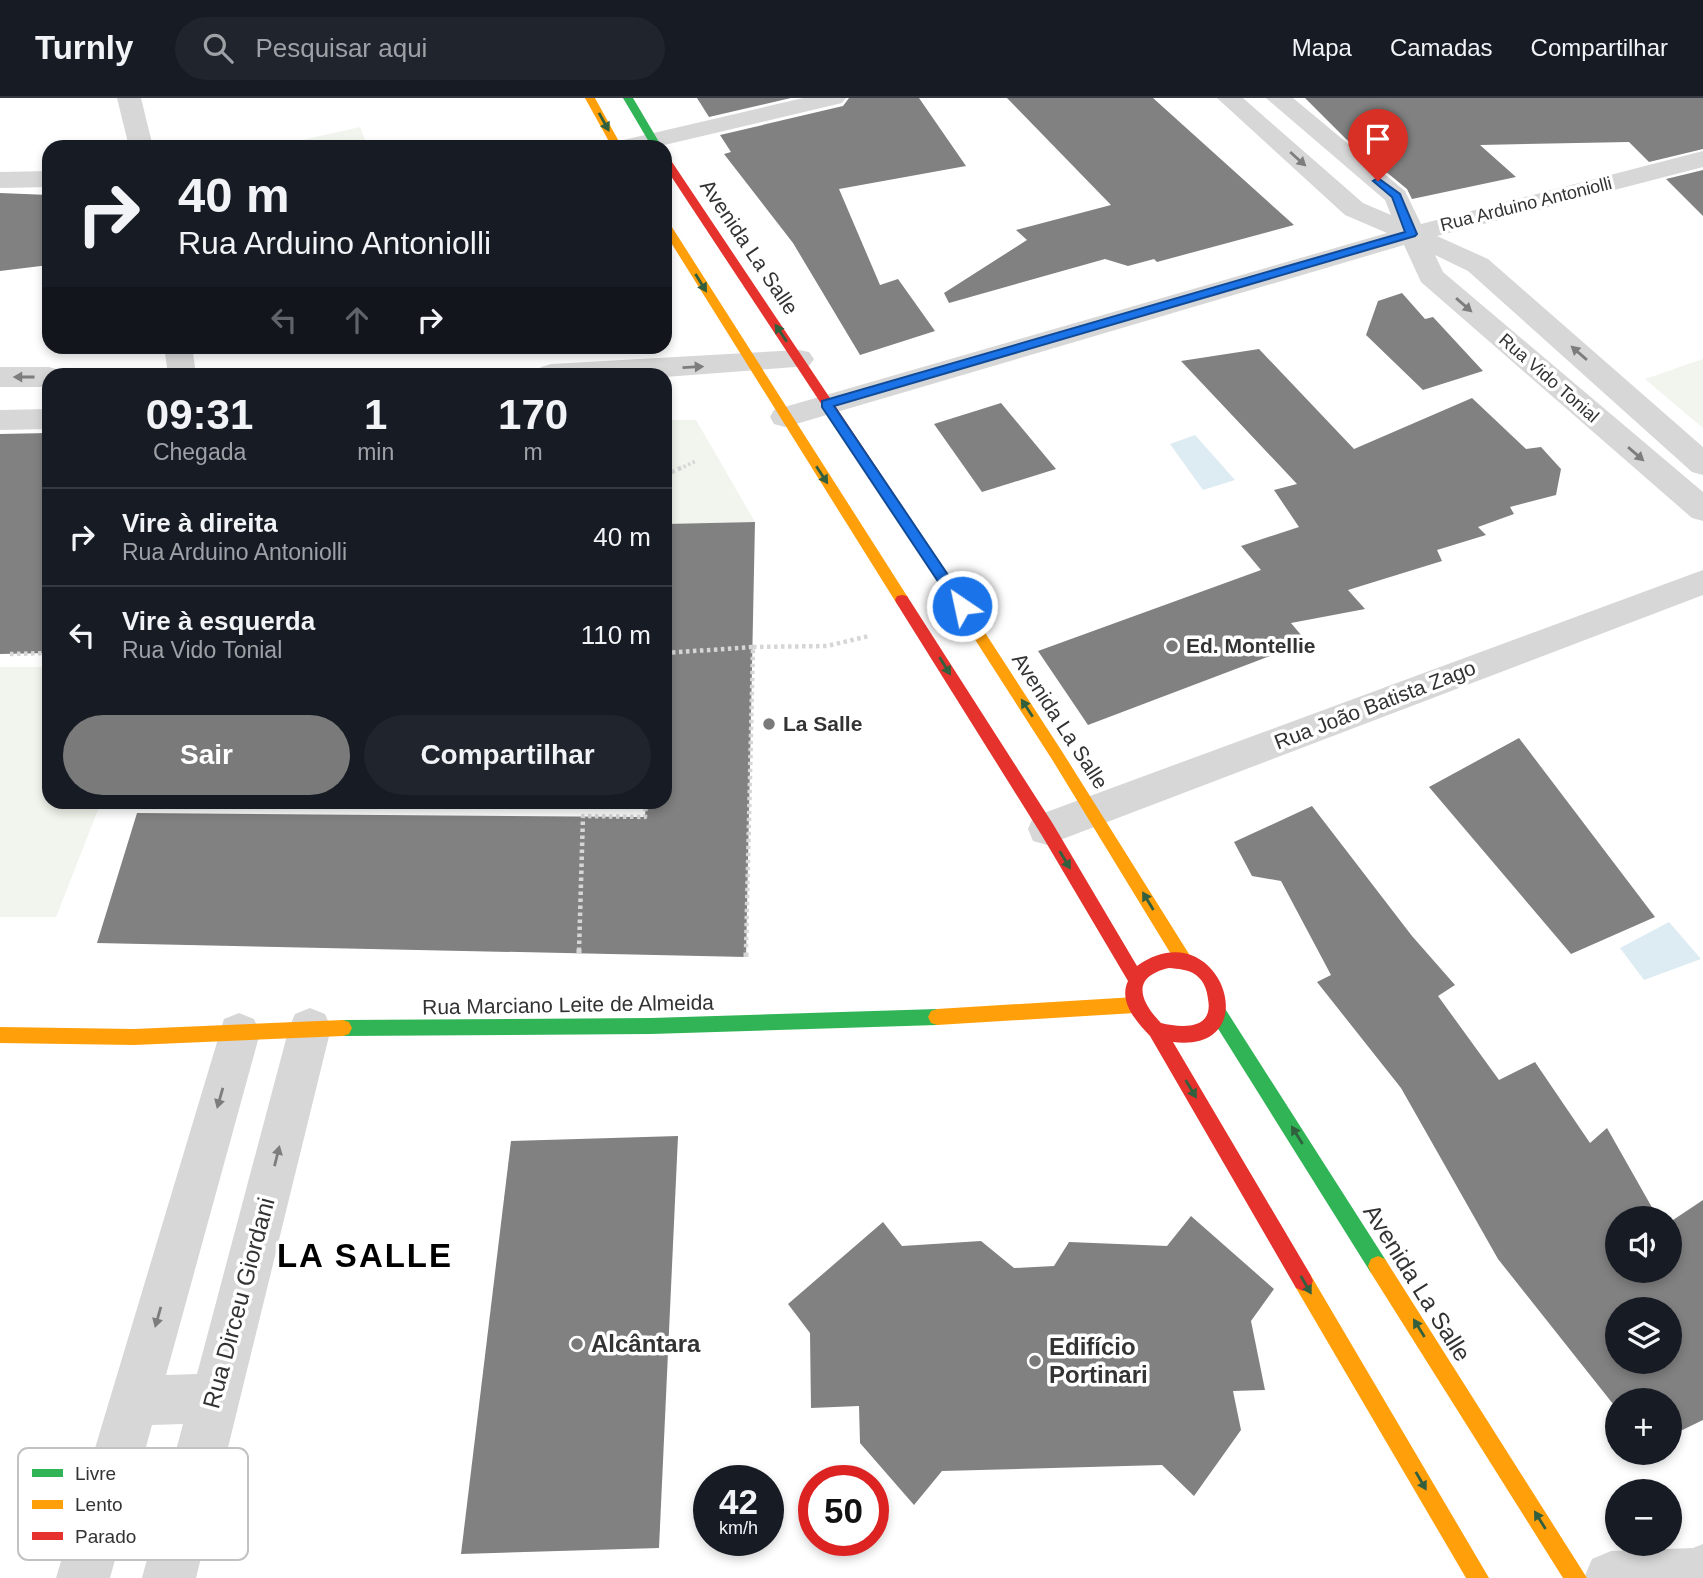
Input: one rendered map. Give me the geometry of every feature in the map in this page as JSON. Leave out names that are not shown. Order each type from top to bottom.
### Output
[{"type":"main road","points":[[590,98],[613,140]]},
{"type":"main road","name":"Avenida La Salle","points":[[628,98],[653,140]]},
{"type":"main road","name":"Avenida La Salle","points":[[672,182],[751,364],[923,622],[1135,978]]},
{"type":"main road","name":"Avenida La Salle","points":[[672,228],[695,237],[799,359],[956,608],[1094,811],[1183,959]]},
{"type":"main road","points":[[1164,958],[1183,959],[1204,971],[1218,991],[1219,1013],[1210,1027],[1194,1037],[1174,1038],[1156,1030],[1143,1019],[1135,1005],[1132,991],[1135,978],[1146,965],[1164,958]]},
{"type":"main road","name":"Rua Marciano Leite de Almeida","points":[[0,1035],[134,1037],[310,1028],[651,1026],[861,1021],[1135,1005]]},
{"type":"main road","name":"Avenida La Salle","points":[[1219,1013],[1576,1578]]},
{"type":"main road","points":[[1156,1030],[1478,1578]]},
{"type":"street","points":[[129,98],[139,140]]},
{"type":"street","points":[[672,145],[834,98]]},
{"type":"street","name":"Rua Vido Tonial","points":[[1229,98],[1354,209],[1478,265],[1703,464]]},
{"type":"street","name":"Rua Vido Tonial","points":[[1278,98],[1396,196],[1431,276],[1703,510]]},
{"type":"street","points":[[1265,130],[1305,120]]},
{"type":"street","name":"Rua Arduino Antoniolli","points":[[785,416],[1412,234],[1703,159]]},
{"type":"street","points":[[0,180],[42,179]]},
{"type":"street","points":[[671,368],[799,359]]},
{"type":"street","points":[[0,377],[42,377]]},
{"type":"street","points":[[1564,392],[1608,378]]},
{"type":"street","points":[[0,420],[42,419]]},
{"type":"street","name":"Rua João Batista Zago","points":[[1047,829],[1703,582]]},
{"type":"street","name":"Rua Dirceu Giordani","points":[[202,1448],[310,1028]]},
{"type":"street","points":[[120,1448],[239,1033]]},
{"type":"street","points":[[134,1401],[215,1398]]},
{"type":"street","points":[[83,1578],[88,1560]]},
{"type":"street","name":"Rua Dirceu Giordani","points":[[169,1578],[174,1560]]},
{"type":"street","points":[[1611,1578],[1695,1574],[1703,1570]]},
{"type":"path","points":[[672,472],[696,461]]},
{"type":"path","points":[[672,653],[753,647],[827,646],[923,622]]},
{"type":"path","points":[[747,957],[753,647]]},
{"type":"path","points":[[10,654],[42,653]]},
{"type":"path","points":[[579,954],[583,816],[645,817],[646,809]]},
{"type":"shaded area","points":[[360,127],[365,140],[302,140]]},
{"type":"shaded area","points":[[1703,359],[1703,428],[1645,379]]},
{"type":"shaded area","points":[[672,420],[696,420],[755,522],[672,524]]},
{"type":"shaded area","points":[[1195,435],[1235,480],[1203,490],[1170,444]]},
{"type":"shaded area","points":[[0,667],[42,667],[42,809],[98,809],[56,917],[0,917]]},
{"type":"shaded area","points":[[1669,922],[1701,959],[1644,980],[1620,948]]},
{"type":"building","points":[[697,98],[791,98],[709,117]]},
{"type":"building","points":[[849,98],[919,98],[966,166],[839,189],[880,285],[898,279],[935,331],[860,355],[793,243],[724,154],[731,152],[720,135],[843,106]]},
{"type":"building","points":[[1007,98],[1153,98],[1294,225],[1157,262],[1154,259],[1128,266],[1105,259],[949,303],[944,293],[1027,240],[1016,230],[1111,205]]},
{"type":"building","points":[[1305,98],[1703,98],[1703,149],[1649,162],[1629,142],[1480,145],[1516,177],[1412,199],[1407,189],[1346,139]]},
{"type":"building","points":[[1703,170],[1703,216],[1666,179]]},
{"type":"building","points":[[0,193],[42,195],[42,266],[0,271]]},
{"type":"building","points":[[1402,293],[1425,319],[1433,317],[1483,371],[1423,390],[1366,335],[1378,301]]},
{"type":"building","points":[[1259,349],[1354,449],[1472,398],[1526,449],[1541,447],[1561,469],[1556,495],[1510,507],[1514,514],[1478,527],[1486,535],[1437,550],[1442,561],[1348,590],[1365,609],[1291,623],[1307,642],[1088,725],[1038,651],[1261,570],[1241,546],[1299,527],[1274,490],[1297,484],[1181,361]]},
{"type":"building","points":[[1001,403],[1056,469],[982,492],[934,424]]},
{"type":"building","points":[[42,433],[42,653],[0,654],[0,434]]},
{"type":"building","points":[[755,522],[746,957],[97,943],[137,813],[645,817],[646,809],[672,809],[672,524]]},
{"type":"building","points":[[1519,738],[1655,917],[1571,954],[1429,787]]},
{"type":"building","points":[[1312,806],[1412,936],[1455,985],[1438,996],[1499,1080],[1535,1062],[1590,1143],[1607,1128],[1651,1206],[1605,1206],[1605,1283],[1682,1283],[1682,1214],[1703,1200],[1703,1420],[1682,1430],[1682,1388],[1605,1388],[1605,1394],[1498,1259],[1401,1088],[1317,982],[1331,975],[1281,881],[1252,876],[1234,842]]},
{"type":"building","name":"Alcântara","points":[[678,1136],[659,1548],[461,1554],[511,1141]]},
{"type":"building","name":"Edifício Portinari","points":[[1191,1216],[1274,1289],[1251,1321],[1265,1390],[1233,1391],[1241,1430],[1194,1496],[1162,1465],[942,1471],[914,1505],[889,1476],[889,1465],[879,1465],[860,1443],[859,1406],[811,1408],[810,1333],[788,1304],[883,1222],[902,1246],[981,1241],[1014,1268],[1054,1266],[1069,1242],[1167,1246]]},
{"type":"traffic: fast","points":[[628,98],[653,140]]},
{"type":"traffic: fast","points":[[1218,1013],[1378,1266]]},
{"type":"traffic: fast","points":[[343,1028],[651,1026],[937,1017]]},
{"type":"traffic: slow","points":[[590,98],[613,140]]},
{"type":"traffic: slow","points":[[672,235],[902,600]]},
{"type":"traffic: slow","points":[[918,540],[1058,757],[1183,959]]},
{"type":"traffic: slow","points":[[937,1017],[1135,1005]]},
{"type":"traffic: slow","points":[[0,1035],[134,1037],[343,1028]]},
{"type":"traffic: slow","points":[[1378,1266],[1576,1578]]},
{"type":"traffic: slow","points":[[1303,1281],[1478,1578]]},
{"type":"traffic: jam","points":[[672,170],[918,540]]},
{"type":"traffic: jam","points":[[902,600],[1047,829],[1135,978]]},
{"type":"traffic: jam","points":[[1156,1030],[1187,1035],[1196,1034],[1212,1024],[1218,1004],[1214,983],[1202,970],[1187,962],[1169,960],[1153,964],[1140,973],[1133,987],[1136,1005],[1156,1030],[1303,1281]]},
{"type":"place","name":"Ed. Montellie","points":[[1172,646]]},
{"type":"place","name":"La Salle","points":[[769,724]]},
{"type":"place","name":"Alcântara","points":[[577,1344]]},
{"type":"place","name":"Edifício Portinari","points":[[1035,1361]]},
{"type":"district","name":"LA SALLE","points":[[365,1255]]},
{"type":"route","points":[[962,606],[827,404],[1412,234],[1396,196],[1378,181]]}]
